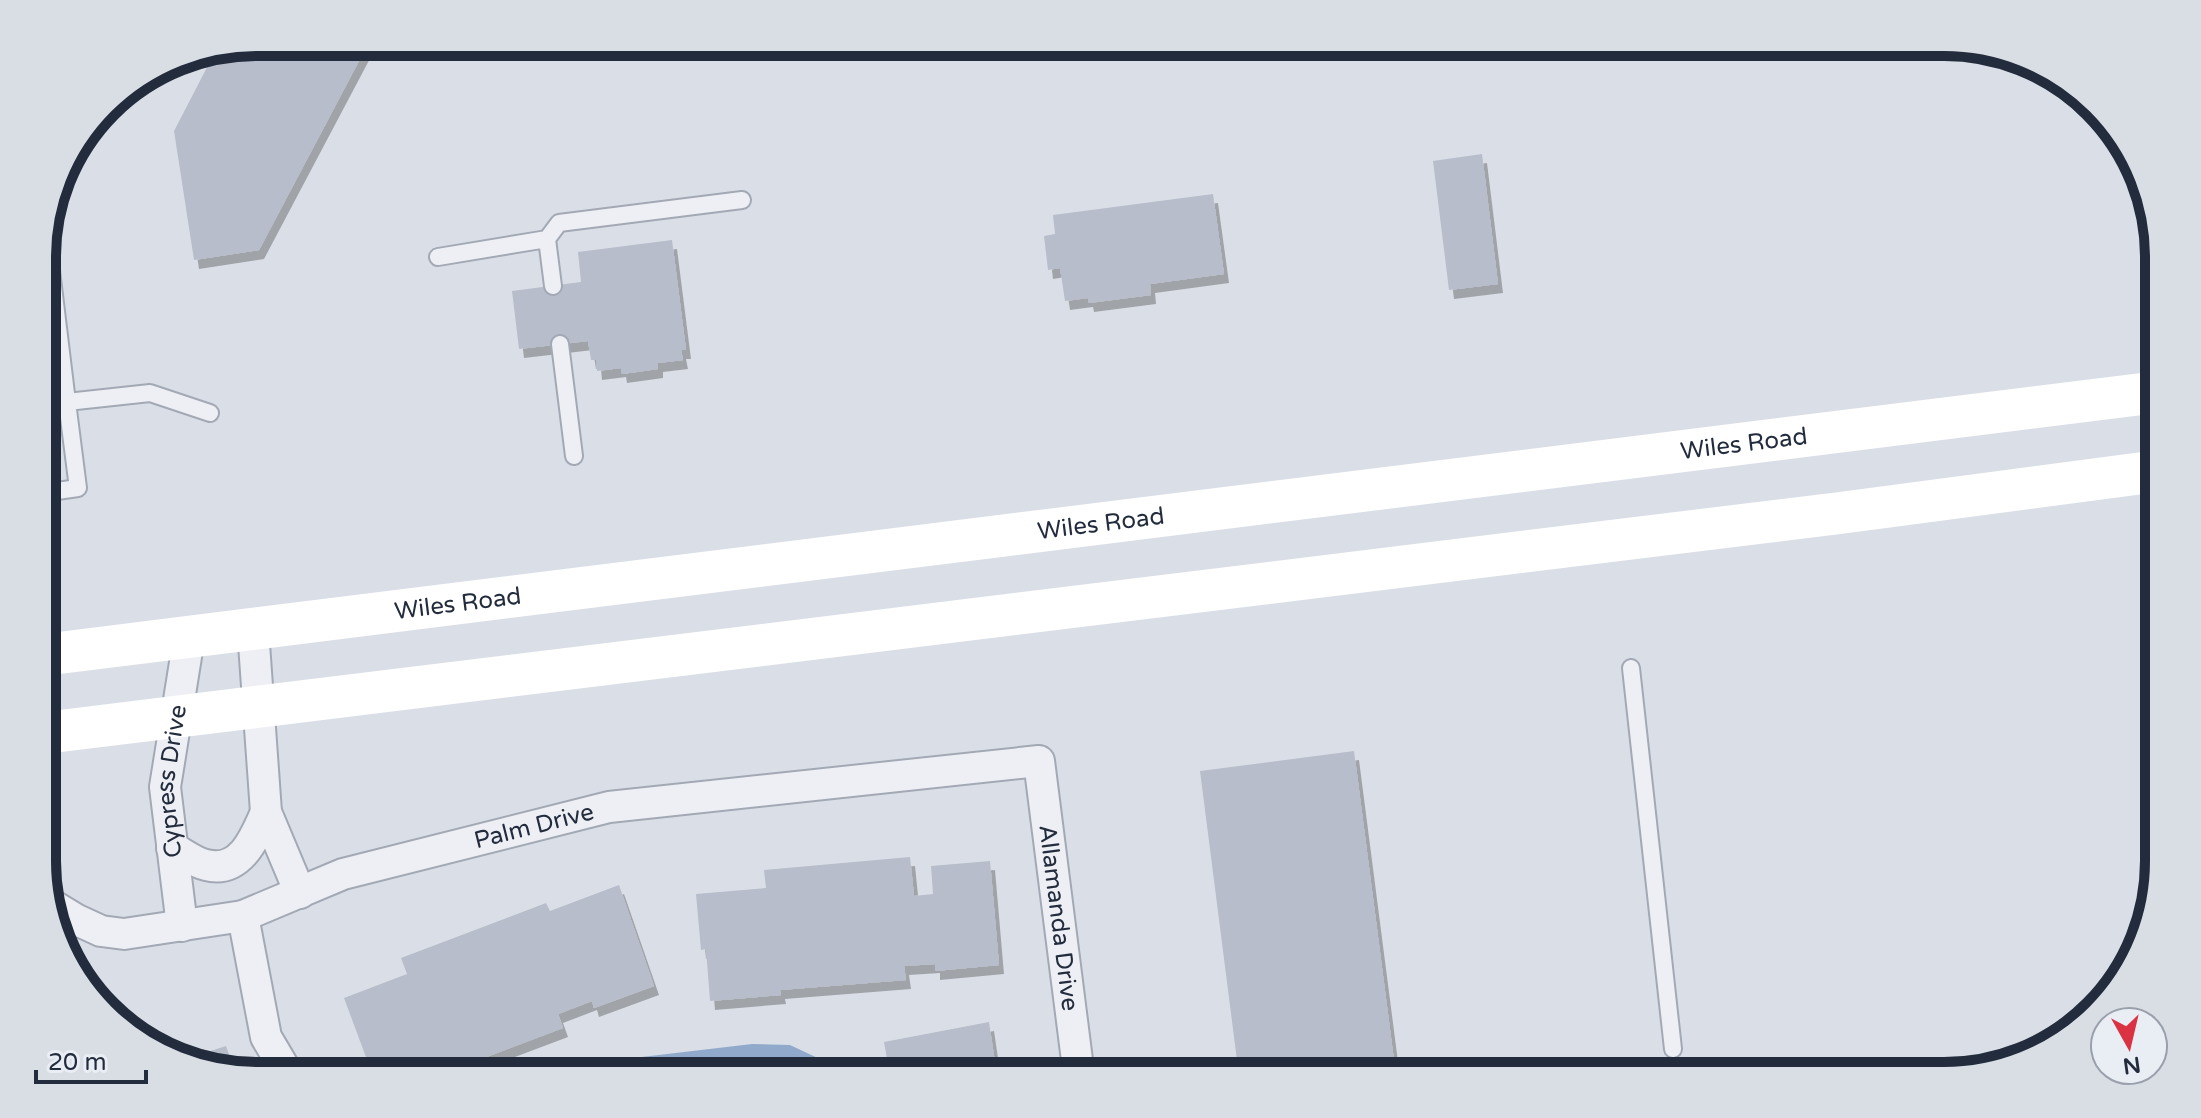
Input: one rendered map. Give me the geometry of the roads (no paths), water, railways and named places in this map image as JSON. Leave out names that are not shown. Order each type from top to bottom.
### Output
[{"type":"main road","name":"Wiles Road","points":[[56,653],[2145,394]]},
{"type":"main road","points":[[56,731],[1840,513],[2145,473]]},
{"type":"street","points":[[253,630],[266,812],[300,893]]},
{"type":"street","name":"Cypress Drive","points":[[182,926],[165,787],[189,638]]},
{"type":"street","name":"Palm Drive","points":[[63,911],[101,931],[124,934],[182,926],[243,916],[343,874],[609,807],[1039,761]]},
{"type":"street","name":"Allamanda Drive","points":[[1039,761],[1077,1062]]},
{"type":"street","points":[[172,848],[207,866],[226,865],[244,855],[253,843],[266,812]]},
{"type":"street","points":[[243,916],[266,1037],[281,1062]]},
{"type":"lane","points":[[438,257],[547,239],[559,223],[742,200]]},
{"type":"lane","points":[[547,239],[553,286]]},
{"type":"lane","points":[[56,312],[78,488],[56,491]]},
{"type":"lane","points":[[560,344],[574,456]]},
{"type":"lane","points":[[56,354],[61,353]]},
{"type":"lane","points":[[67,402],[150,393],[210,413]]},
{"type":"lane","points":[[1631,668],[1673,1049]]},
{"type":"water","points":[[752,1044],[790,1045],[823,1062],[599,1062]]}]
